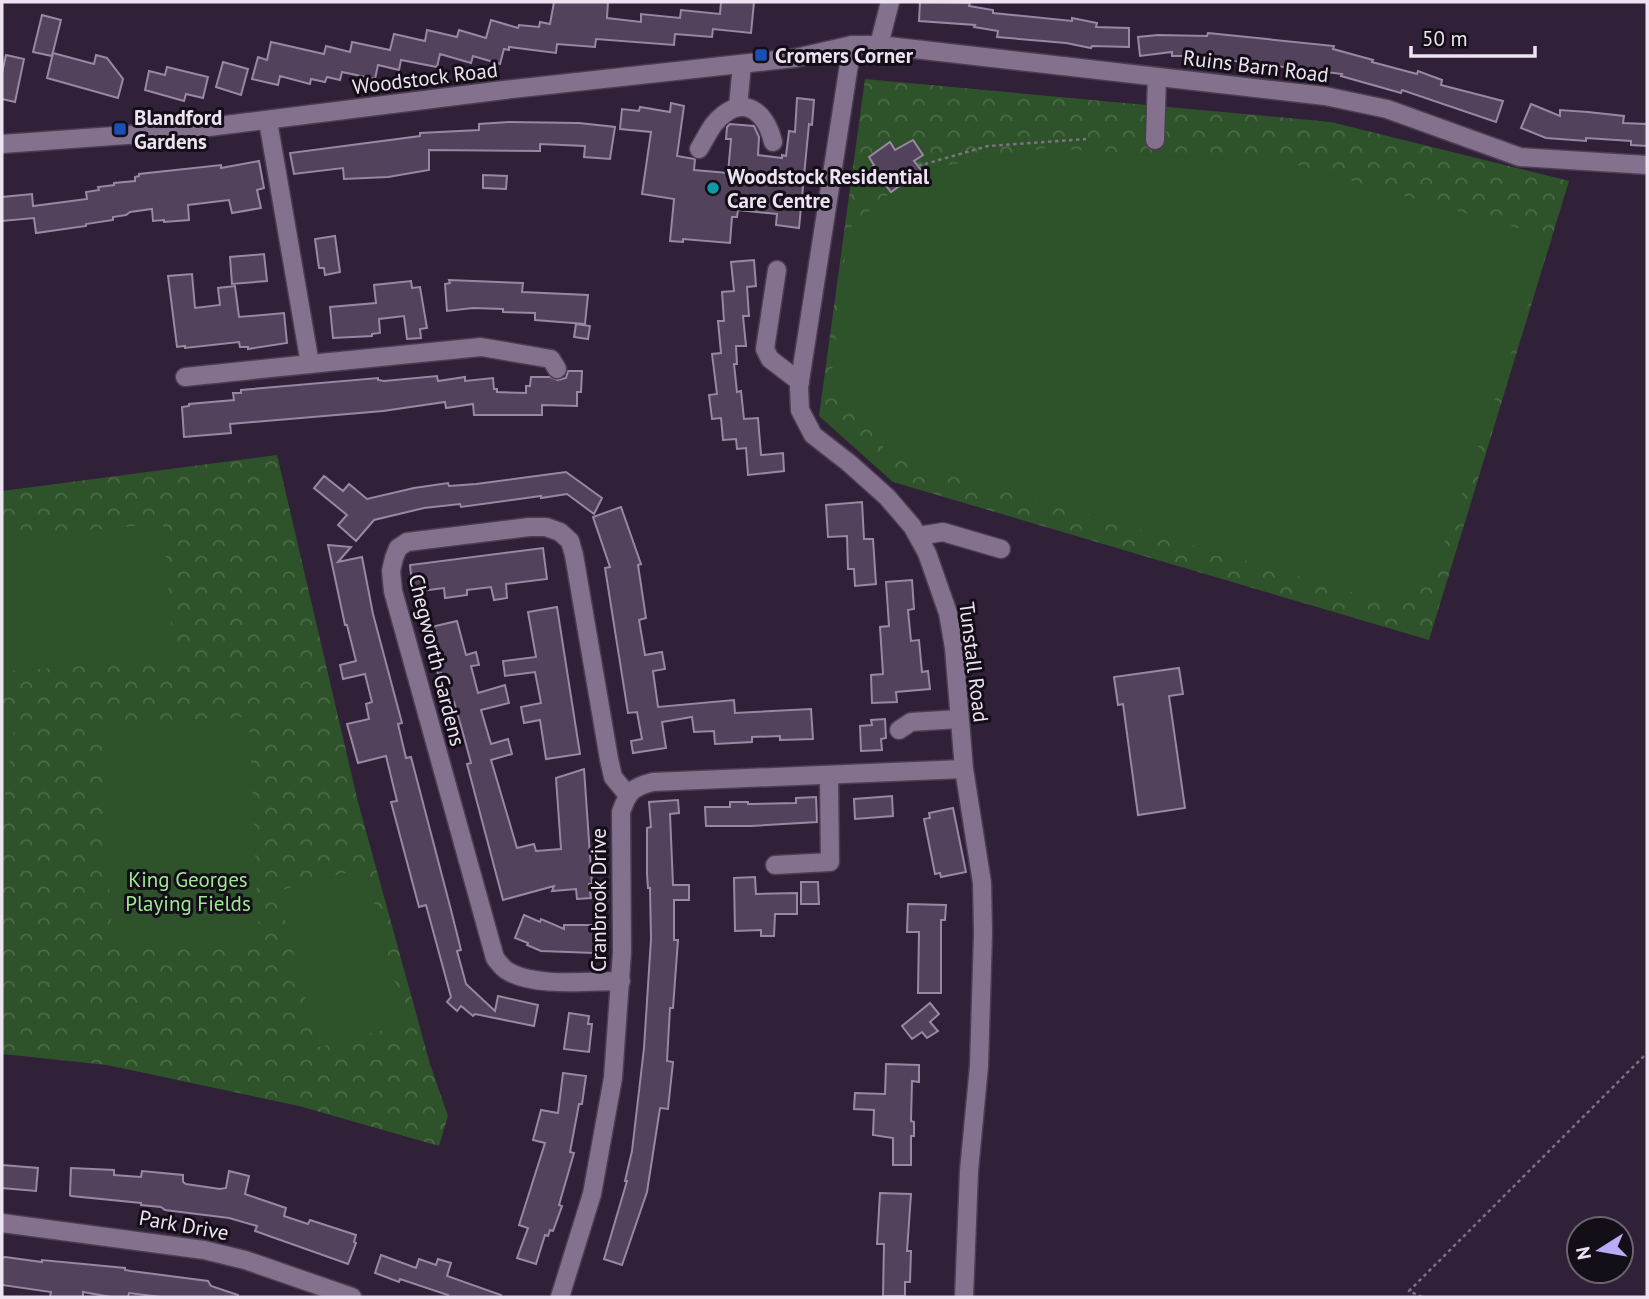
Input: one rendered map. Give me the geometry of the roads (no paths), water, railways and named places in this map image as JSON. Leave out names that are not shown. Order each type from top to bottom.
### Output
[{"type":"street","points":[[879,45],[890,2]]},
{"type":"street","name":"Ruins Barn Road","points":[[852,45],[879,45],[1325,96],[1387,110],[1520,157],[1647,165]]},
{"type":"street","name":"Woodstock Road","points":[[2,144],[115,137],[268,121],[504,90],[795,58],[852,45]]},
{"type":"street","name":"Tunstall Road","points":[[852,45],[800,382],[800,410],[813,435],[887,497],[918,536],[938,577],[948,613],[954,648],[964,769],[982,883],[979,1066],[969,1171],[964,1297]]},
{"type":"street","points":[[738,107],[742,64]]},
{"type":"street","points":[[1154,140],[1157,77]]},
{"type":"street","points":[[699,149],[713,126],[738,107],[753,109],[763,116],[774,142]]},
{"type":"street","points":[[268,121],[310,364]]},
{"type":"street","points":[[777,270],[765,349],[770,359],[800,382]]},
{"type":"street","points":[[185,377],[481,347],[551,359],[557,369]]},
{"type":"street","name":"Chegworth Gardens","points":[[621,981],[538,980],[506,970],[495,958],[393,591],[391,570],[398,548],[407,542],[528,527],[546,527],[560,531],[570,541],[613,777],[627,794]]},
{"type":"street","points":[[918,536],[943,532],[1001,549]]},
{"type":"street","points":[[899,730],[911,722],[959,719]]},
{"type":"street","points":[[627,794],[640,785],[653,782],[964,769]]},
{"type":"street","points":[[775,865],[830,862],[829,776]]},
{"type":"street","name":"Cranbrook Drive","points":[[560,1297],[592,1194],[613,1078],[621,981],[621,812],[627,794]]},
{"type":"street","name":"Park Drive","points":[[2,1223],[204,1250],[245,1260],[352,1297]]},
{"type":"place","name":"Cromers Corner","points":[[761,55]]},
{"type":"place","name":"Blandford Gardens","points":[[120,129]]},
{"type":"place","name":"Woodstock Residential Care Centre","points":[[713,188]]},
{"type":"park label","name":"King Georges Playing Fields","points":[[188,891]]}]
